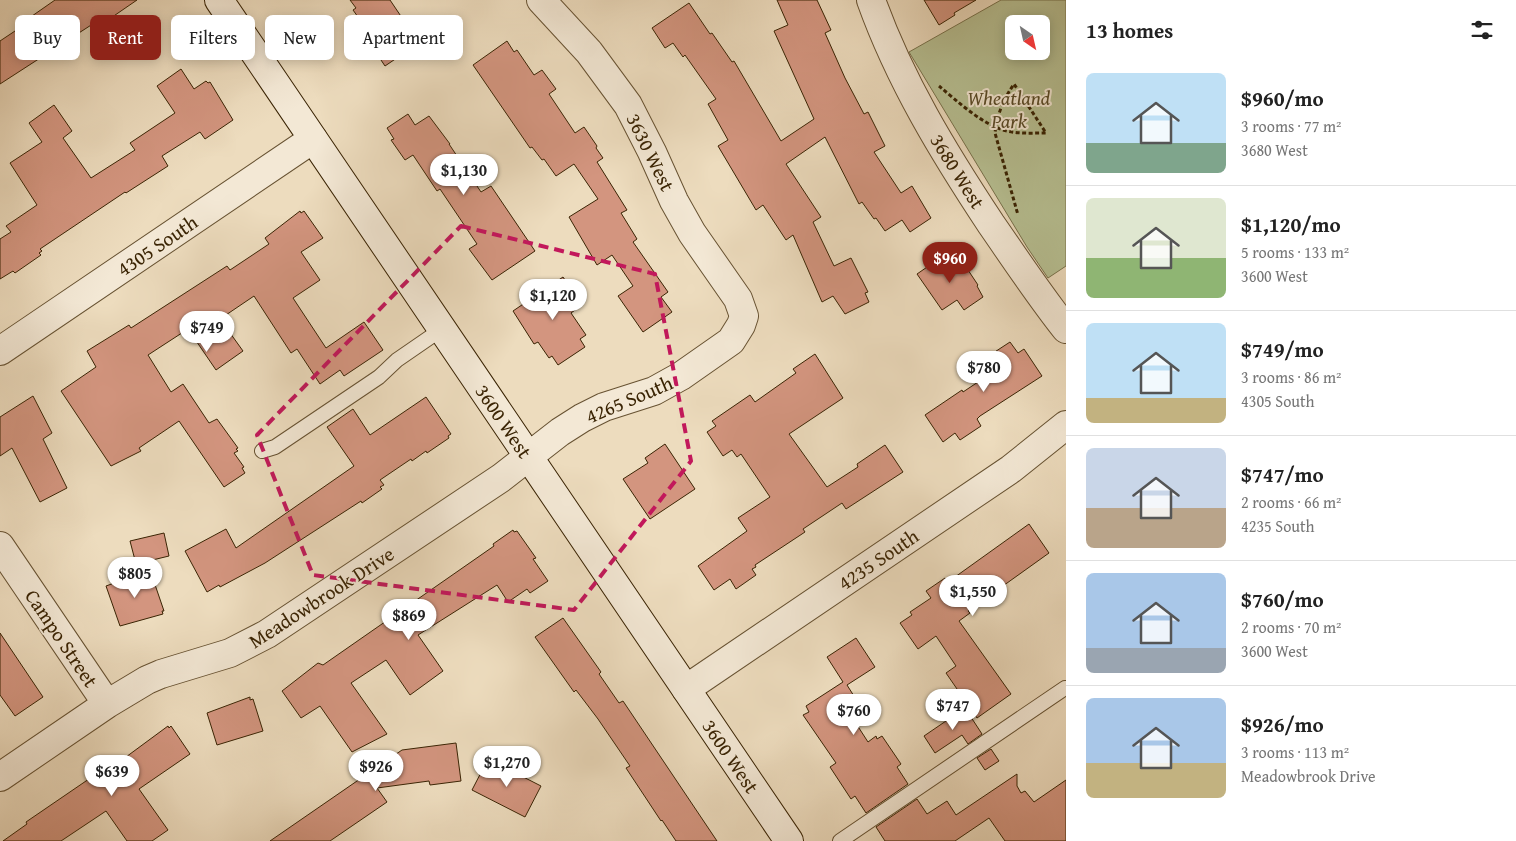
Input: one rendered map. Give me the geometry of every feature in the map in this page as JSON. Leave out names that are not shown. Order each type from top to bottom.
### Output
[{"type":"street","name":"3600 West","points":[[219,0],[789,841]]},
{"type":"street","name":"3630 West","points":[[541,0],[589,52],[628,105],[683,217],[701,247],[738,298],[744,316]]},
{"type":"street","name":"3680 West","points":[[872,0],[900,70],[936,137],[1034,288],[1066,329]]},
{"type":"street","name":"4305 South","points":[[0,350],[313,139]]},
{"type":"street","name":"4265 South","points":[[528,457],[560,432],[593,412],[654,391],[681,376],[731,341],[737,333],[744,316]]},
{"type":"street","name":"4235 South","points":[[686,689],[1011,469],[1066,425]]},
{"type":"street","name":"Meadowbrook Drive","points":[[0,777],[133,688],[161,674],[230,653],[267,634],[491,485],[528,457]]},
{"type":"street","name":"Campo Street","points":[[0,546],[107,704]]},
{"type":"lane","points":[[262,451],[274,447],[379,377],[397,360],[442,329]]},
{"type":"lane","points":[[840,841],[1065,688]]},
{"type":"path","points":[[939,86],[974,114],[996,127],[1020,133],[1046,133],[1014,84],[997,115],[996,127],[995,133],[1018,215]]},
{"type":"highlighted area","points":[[461,226],[655,274],[691,461],[574,610],[313,575],[257,435]]},
{"type":"green space","name":"Wheatland Park","points":[[1001,0],[1066,0],[1066,266],[1048,278],[1027,247],[909,52]]},
{"type":"building","points":[[55,0],[137,0],[115,15],[90,15],[90,26],[80,32],[80,15],[33,15]]},
{"type":"building","points":[[350,0],[390,0],[400,15],[357,15],[353,10],[356,8]]},
{"type":"building","points":[[777,0],[817,0],[831,30],[825,33],[845,78],[864,114],[868,112],[885,146],[874,152],[901,193],[912,186],[931,218],[910,232],[902,220],[885,231],[862,202],[859,204],[825,137],[786,164],[821,217],[813,222],[834,266],[851,258],[868,292],[865,293],[869,302],[845,314],[833,296],[822,302],[793,235],[786,240],[763,205],[756,210],[718,146],[728,140],[708,104],[716,99],[685,55],[683,57],[673,43],[665,48],[652,28],[689,3],[710,34],[712,33],[732,62],[734,61],[781,141],[814,119],[774,31],[788,25]]},
{"type":"building","points":[[924,0],[976,0],[954,13],[955,15],[939,25]]},
{"type":"building","points":[[15,31],[15,60],[37,60],[0,84],[0,41]]},
{"type":"building","points":[[507,41],[514,52],[517,50],[534,75],[542,70],[556,89],[549,94],[575,133],[584,127],[597,146],[596,148],[603,158],[597,162],[627,210],[621,213],[637,239],[633,242],[668,292],[661,297],[672,312],[643,332],[618,296],[633,286],[612,255],[597,265],[569,217],[598,199],[574,164],[556,176],[544,159],[542,160],[532,147],[530,148],[473,65]]},
{"type":"building","points":[[381,60],[394,60],[385,66]]},
{"type":"building","points":[[181,69],[194,89],[206,81],[210,82],[233,120],[205,139],[200,132],[162,156],[168,166],[125,192],[40,249],[42,251],[39,253],[41,255],[15,273],[13,271],[0,279],[0,239],[11,232],[6,226],[37,205],[10,163],[42,142],[29,123],[54,105],[72,131],[63,138],[91,178],[135,150],[130,143],[175,113],[157,86]]},
{"type":"building","points":[[408,114],[415,125],[429,116],[450,144],[481,192],[491,186],[535,251],[492,280],[469,249],[477,244],[440,189],[437,191],[413,155],[405,160],[391,140],[394,139],[387,128]]},
{"type":"building","points":[[300,211],[301,213],[304,211],[323,238],[301,252],[320,280],[293,298],[326,348],[364,322],[383,350],[344,376],[340,370],[320,384],[297,349],[291,353],[254,296],[220,319],[243,351],[216,370],[188,329],[148,355],[171,392],[183,384],[209,423],[217,419],[238,448],[236,449],[238,451],[234,453],[244,467],[242,468],[245,473],[224,487],[179,421],[139,448],[141,451],[111,466],[61,391],[96,367],[87,351],[129,325],[131,328],[227,266],[230,270],[269,244],[265,238]]},
{"type":"building","points":[[946,254],[957,271],[966,267],[978,285],[983,297],[964,310],[957,300],[942,310],[917,274]]},
{"type":"building","points":[[563,277],[582,305],[571,313],[586,335],[580,339],[585,347],[558,365],[552,356],[549,358],[538,342],[534,344],[513,311]]},
{"type":"building","points":[[1010,342],[1018,353],[1024,349],[1042,376],[980,416],[977,419],[981,426],[960,440],[955,433],[943,442],[925,415],[993,372],[984,359]]},
{"type":"building","points":[[815,354],[843,398],[789,434],[827,487],[858,467],[857,464],[885,445],[903,472],[846,509],[842,503],[803,529],[805,532],[755,565],[756,567],[752,569],[756,575],[736,589],[730,579],[714,590],[698,566],[747,531],[738,518],[770,497],[741,454],[737,457],[732,450],[723,456],[707,432],[716,426],[712,421],[750,395],[755,402],[796,373],[793,369]]},
{"type":"building","points":[[33,396],[52,433],[43,439],[67,488],[40,502],[12,448],[0,456],[0,417]]},
{"type":"building","points":[[426,397],[451,434],[448,436],[449,438],[427,453],[426,451],[412,461],[411,459],[380,480],[384,485],[380,487],[382,489],[362,503],[361,501],[265,563],[207,592],[185,551],[226,529],[236,548],[354,466],[327,427],[353,409],[370,435]]},
{"type":"building","points":[[665,444],[695,489],[650,519],[623,479],[648,463],[645,458]]},
{"type":"building","points":[[1029,524],[1049,553],[968,611],[970,613],[959,621],[1011,694],[977,718],[946,673],[956,666],[936,636],[918,649],[900,623],[912,615],[910,612],[931,598],[926,591],[945,578],[948,582]]},
{"type":"building","points":[[513,530],[514,532],[517,531],[536,558],[533,559],[548,581],[530,593],[527,589],[508,602],[497,585],[418,635],[443,671],[410,695],[386,660],[351,683],[387,734],[352,752],[320,706],[301,718],[282,691],[318,663],[323,665],[494,546],[493,544]]},
{"type":"building","points":[[164,533],[169,556],[136,564],[130,541]]},
{"type":"building","points":[[150,570],[164,611],[162,611],[163,614],[120,626],[106,586]]},
{"type":"building","points":[[563,618],[601,672],[599,674],[619,703],[623,701],[717,841],[676,841],[661,821],[626,768],[630,766],[598,719],[576,690],[574,692],[535,637]]},
{"type":"building","points":[[0,633],[43,697],[15,716],[0,695]]},
{"type":"building","points":[[856,638],[875,667],[847,685],[859,704],[848,711],[868,742],[876,736],[877,739],[882,736],[901,764],[897,767],[908,784],[866,813],[855,796],[851,799],[830,767],[836,763],[803,715],[809,712],[806,706],[843,682],[827,657]]},
{"type":"building","points":[[250,697],[250,700],[253,699],[263,731],[217,745],[207,713]]},
{"type":"building","points":[[965,708],[982,734],[968,744],[962,735],[935,753],[924,736]]},
{"type":"building","points":[[168,726],[169,728],[171,726],[190,754],[139,789],[168,830],[152,841],[127,841],[106,811],[61,841],[3,841],[27,824],[26,822],[105,768],[107,771]]},
{"type":"building","points":[[456,743],[461,781],[430,785],[429,781],[377,788],[387,802],[330,841],[270,841],[402,750]]},
{"type":"building","points":[[991,749],[999,761],[985,770],[977,758]]},
{"type":"building","points":[[488,759],[541,786],[525,817],[472,790]]},
{"type":"building","points":[[1017,774],[1017,786],[1021,793],[1025,791],[1034,802],[1066,780],[1066,841],[1005,841],[989,818],[955,841],[885,841],[876,827],[917,799],[927,814],[947,801],[956,815]]}]
